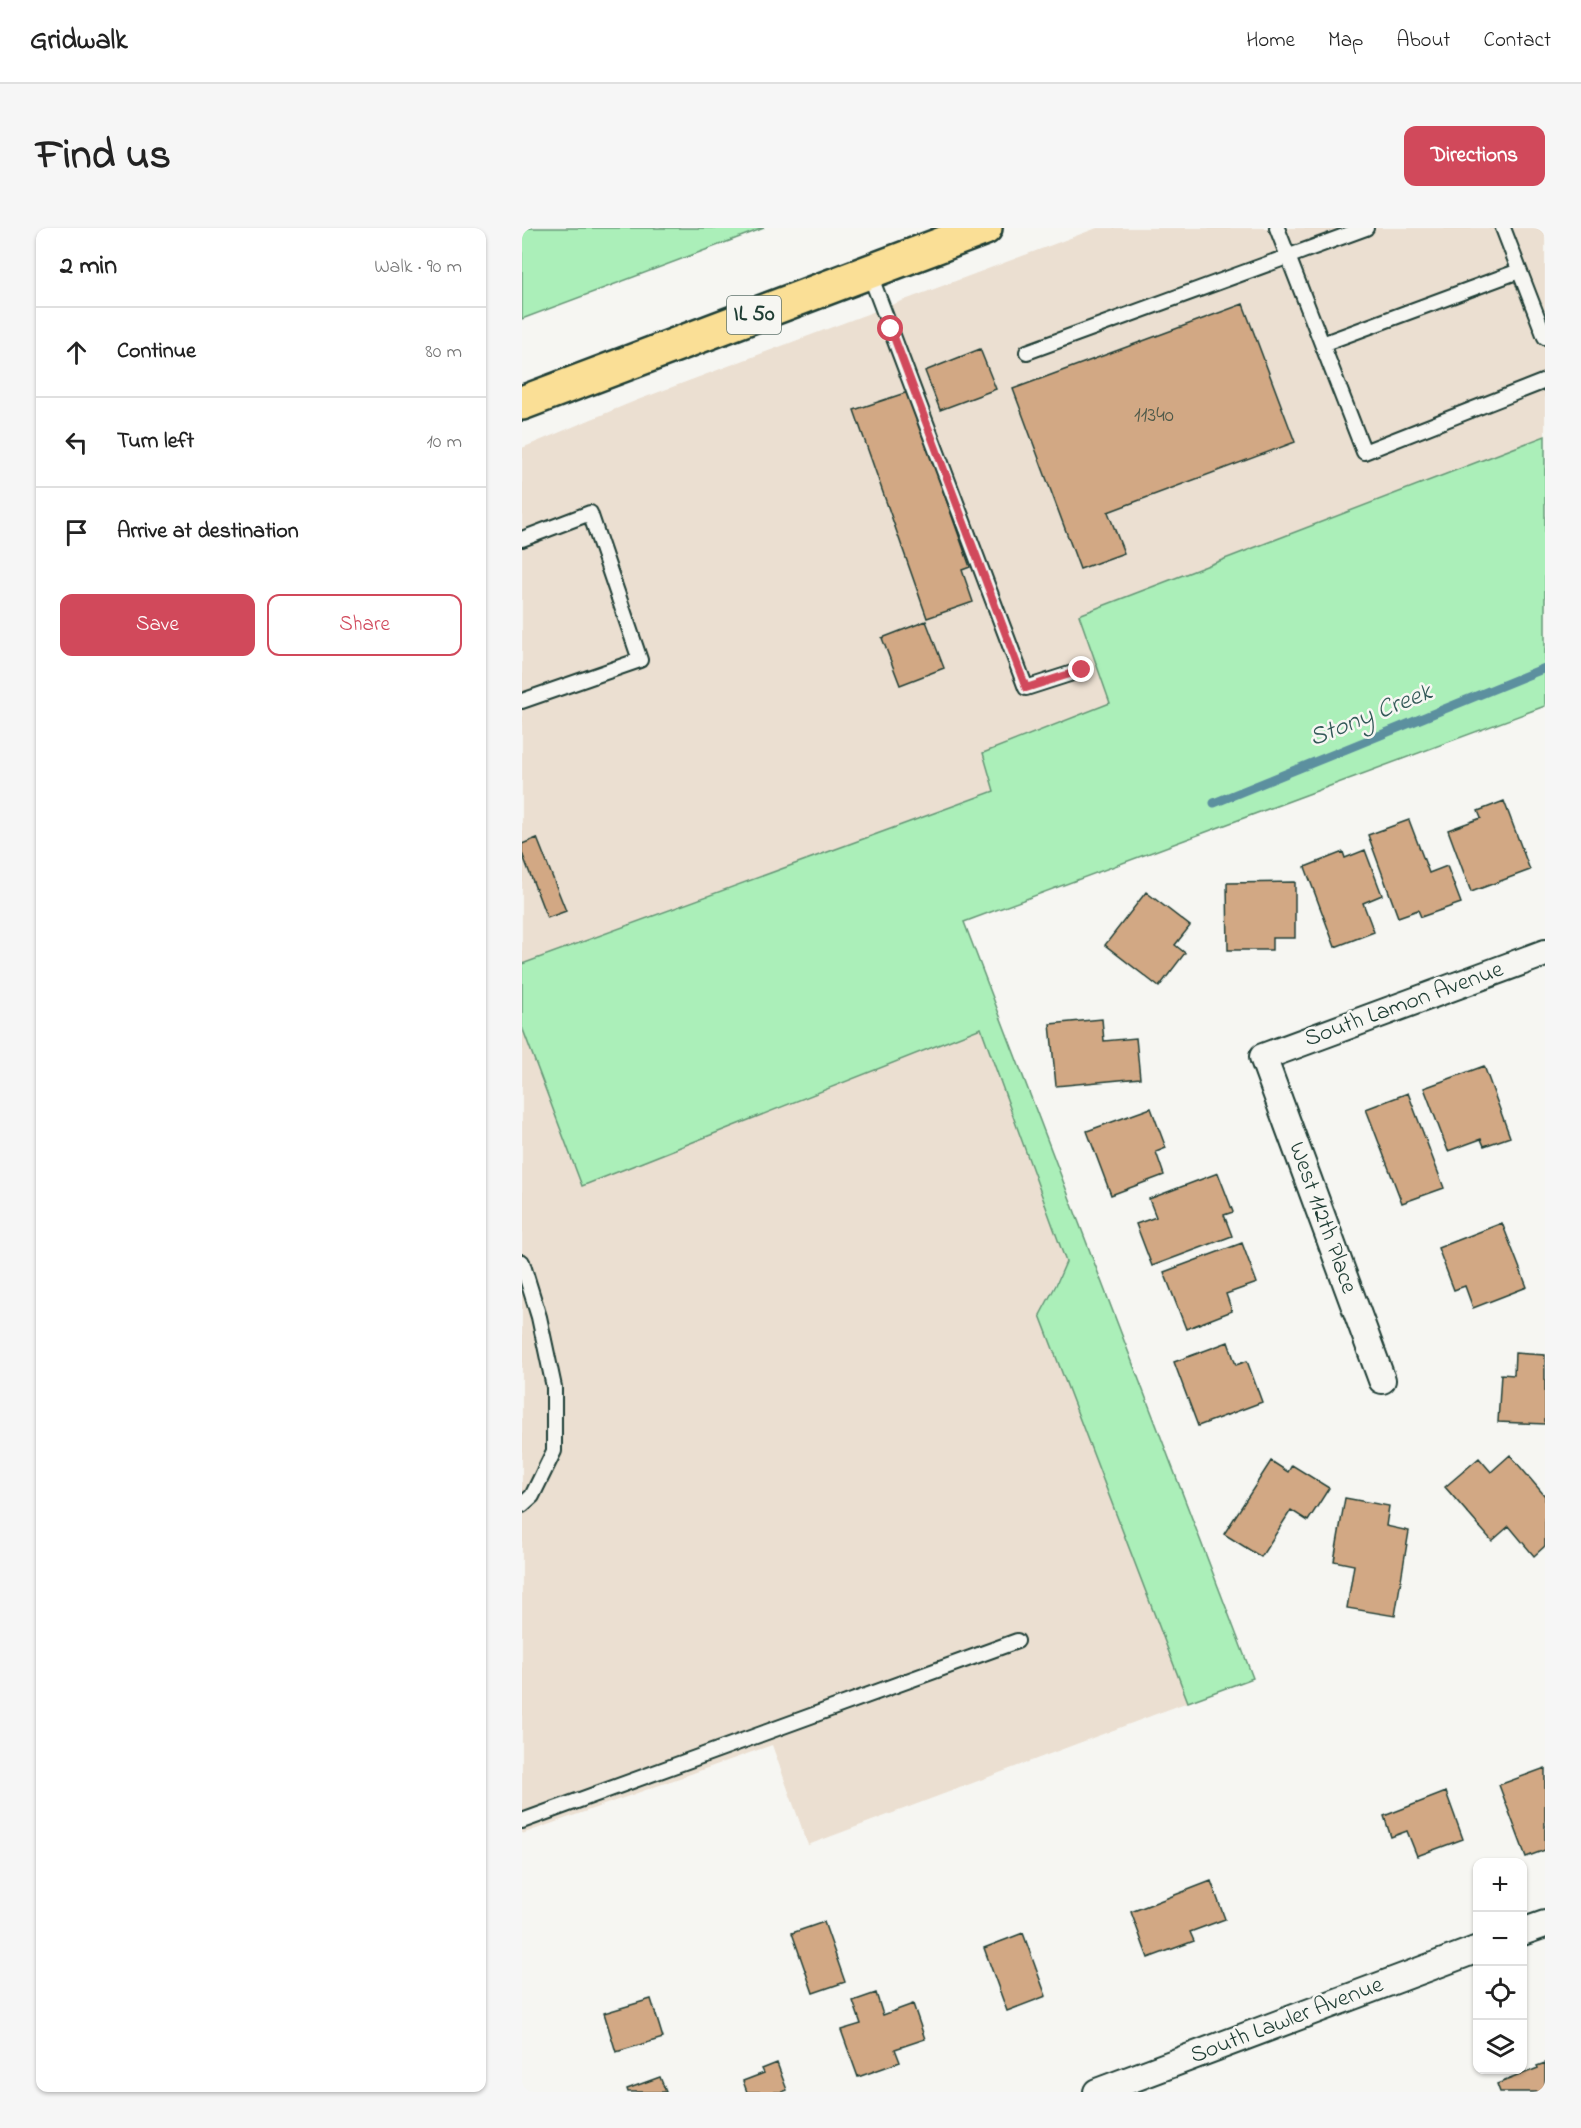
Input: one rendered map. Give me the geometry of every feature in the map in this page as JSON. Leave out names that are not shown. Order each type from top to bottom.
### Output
[{"type":"main road","name":"IL 50","points":[[522,403],[985,228]]},
{"type":"street","name":"South Lamon Avenue","points":[[1263,1057],[1545,953]]},
{"type":"street","name":"West 112th Place","points":[[1263,1057],[1382,1380]]},
{"type":"street","points":[[1527,1930],[1545,1924]]},
{"type":"street","name":"South Lawler Avenue","points":[[1097,2092],[1473,1951]]},
{"type":"lane","points":[[1277,228],[1364,452],[1545,381]]},
{"type":"lane","points":[[1027,352],[1366,228]]},
{"type":"lane","points":[[1503,228],[1545,337]]},
{"type":"lane","points":[[1322,344],[1519,271]]},
{"type":"lane","points":[[869,272],[1026,688],[1082,670]]},
{"type":"lane","points":[[522,539],[590,513],[640,660],[522,701]]},
{"type":"lane","points":[[522,1262],[539,1317],[554,1387],[554,1451],[532,1496],[522,1505]]},
{"type":"lane","points":[[522,1821],[1017,1641]]},
{"type":"shaded area","points":[[1097,228],[1545,228],[1545,436],[1080,614],[1110,703],[983,753],[995,790],[522,964],[522,448],[635,401]]},
{"type":"shaded area","points":[[522,1027],[582,1186],[981,1027],[1066,1262],[1040,1315],[1188,1702],[808,1845],[772,1745],[522,1834]]},
{"type":"green space","points":[[522,228],[764,228],[522,319]]},
{"type":"green space","points":[[1545,436],[1545,706],[964,922],[1253,1678],[1188,1702],[1040,1315],[1066,1262],[981,1028],[582,1186],[522,1027],[522,964],[994,791],[983,753],[1110,703],[1079,615]]},
{"type":"building","points":[[1243,304],[1295,442],[1108,512],[1124,553],[1080,569],[1013,389]]},
{"type":"building","points":[[980,349],[996,389],[940,410],[925,371]]},
{"type":"building","points":[[908,392],[970,567],[962,570],[973,602],[927,618],[854,410]]},
{"type":"building","points":[[926,621],[944,668],[900,685],[882,638]]},
{"type":"building","points":[[1504,801],[1530,870],[1471,892],[1448,830],[1481,818],[1478,811]]},
{"type":"building","points":[[1409,820],[1429,873],[1447,866],[1461,903],[1421,917],[1418,910],[1398,917],[1368,835]]},
{"type":"building","points":[[537,838],[566,911],[547,918],[522,853],[522,844]]},
{"type":"building","points":[[1365,850],[1382,895],[1363,903],[1374,932],[1335,947],[1305,867],[1343,852],[1345,858]]},
{"type":"building","points":[[1295,882],[1295,938],[1272,938],[1272,950],[1228,950],[1227,883]]},
{"type":"building","points":[[1146,892],[1190,926],[1175,945],[1185,953],[1159,987],[1105,945]]},
{"type":"building","points":[[1102,1019],[1104,1041],[1136,1038],[1140,1078],[1056,1086],[1050,1024]]},
{"type":"building","points":[[1484,1066],[1510,1137],[1484,1146],[1481,1139],[1448,1151],[1424,1088]]},
{"type":"building","points":[[1408,1093],[1444,1188],[1402,1203],[1366,1109]]},
{"type":"building","points":[[1151,1108],[1166,1148],[1156,1152],[1164,1175],[1111,1195],[1087,1131]]},
{"type":"building","points":[[1218,1173],[1233,1212],[1224,1215],[1232,1236],[1152,1266],[1136,1224],[1156,1217],[1149,1199]]},
{"type":"building","points":[[1502,1223],[1527,1287],[1473,1308],[1465,1286],[1454,1290],[1438,1248]]},
{"type":"building","points":[[1242,1243],[1257,1283],[1226,1294],[1232,1311],[1186,1329],[1164,1272]]},
{"type":"building","points":[[1228,1342],[1236,1365],[1247,1361],[1262,1402],[1198,1426],[1174,1362]]},
{"type":"building","points":[[1515,1353],[1545,1355],[1545,1424],[1498,1422],[1501,1374],[1514,1375]]},
{"type":"building","points":[[1510,1455],[1545,1496],[1545,1546],[1534,1556],[1509,1526],[1492,1541],[1445,1487],[1479,1458],[1491,1472]]},
{"type":"building","points":[[1271,1461],[1288,1472],[1292,1465],[1329,1488],[1308,1521],[1291,1510],[1261,1557],[1224,1534]]},
{"type":"building","points":[[1345,1498],[1389,1506],[1386,1526],[1409,1531],[1395,1616],[1347,1608],[1354,1565],[1334,1561]]},
{"type":"building","points":[[1545,1768],[1545,1850],[1526,1857],[1499,1785]]},
{"type":"building","points":[[1446,1792],[1463,1839],[1417,1856],[1407,1831],[1391,1837],[1384,1816]]},
{"type":"building","points":[[1211,1881],[1225,1919],[1190,1932],[1194,1941],[1148,1958],[1131,1912]]},
{"type":"building","points":[[824,1922],[845,1982],[813,1993],[792,1933]]},
{"type":"building","points":[[1023,1933],[1046,1996],[1007,2011],[984,1948]]},
{"type":"building","points":[[876,1993],[883,2015],[913,2004],[925,2039],[895,2049],[900,2062],[858,2077],[841,2030],[861,2024],[853,2001]]},
{"type":"building","points":[[651,1999],[663,2038],[616,2052],[604,2013]]},
{"type":"building","points":[[777,2063],[787,2090],[747,2092],[743,2081],[764,2073],[762,2069]]},
{"type":"building","points":[[1545,2063],[1545,2092],[1500,2092],[1497,2084],[1527,2074],[1538,2068],[1537,2066]]},
{"type":"building","points":[[660,2077],[666,2092],[628,2092],[627,2089]]},
{"type":"waterway","name":"Stony Creek","points":[[1214,803],[1545,668]]},
{"type":"route","points":[[891,329],[1026,688],[1082,670]]}]
